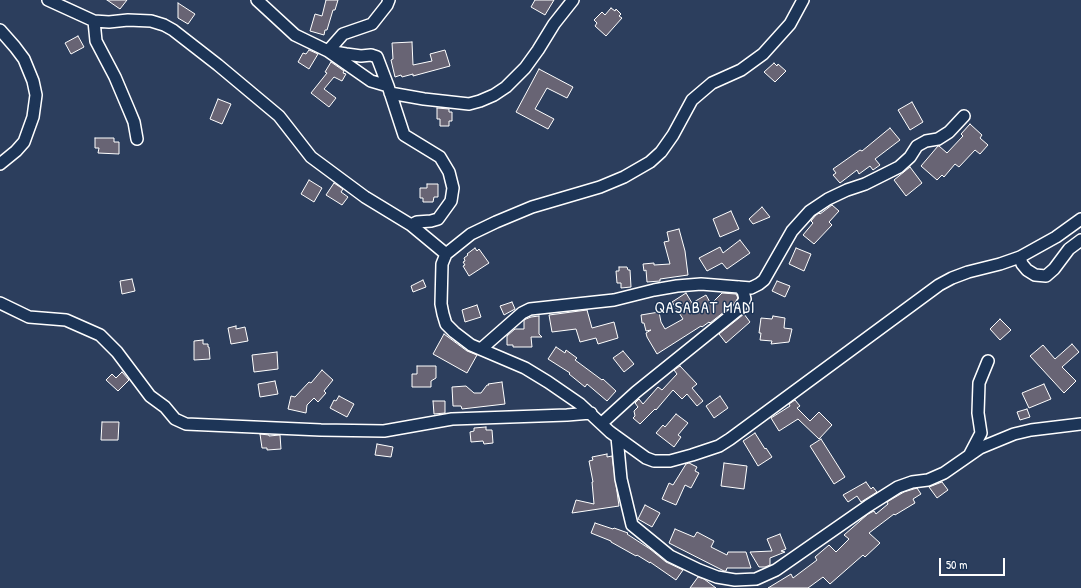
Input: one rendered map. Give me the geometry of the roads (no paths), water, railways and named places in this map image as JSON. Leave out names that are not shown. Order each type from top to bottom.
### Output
[{"type":"street","points":[[48,0],[94,21],[151,21],[164,25],[173,30],[218,64],[279,116],[311,156],[365,197],[411,225],[446,254]]},
{"type":"street","points":[[257,0],[295,35],[328,50],[371,81],[389,89],[424,99],[463,103],[480,101],[494,95],[506,87],[525,68],[554,24],[573,0]]},
{"type":"street","points":[[328,50],[343,34],[372,24],[387,5],[389,0]]},
{"type":"street","points":[[803,0],[790,24],[763,54],[741,70],[712,83],[692,100],[673,135],[661,152],[650,162],[624,178],[600,187],[532,207],[496,222],[471,234],[446,254],[442,264],[440,298],[442,314],[446,324],[471,345],[525,368],[537,375],[580,404],[617,437],[646,458],[660,462],[678,459],[719,446],[756,421],[939,285],[968,272],[1020,257],[1056,237],[1081,219]]},
{"type":"street","points":[[94,21],[96,41],[115,77],[129,110],[134,122],[137,139]]},
{"type":"street","points":[[0,30],[24,59],[33,81],[36,95],[34,117],[24,142],[16,151],[0,164]]},
{"type":"street","points":[[328,50],[346,54],[361,56],[371,55],[377,57],[404,135],[440,157],[449,172],[453,188],[451,201],[438,219],[417,222],[411,225]]},
{"type":"street","points":[[482,349],[522,313],[530,309],[614,300],[677,286],[701,284],[751,288],[764,280],[792,231],[810,211],[828,199],[847,190],[865,184],[899,167],[910,157],[917,146],[926,141],[938,139],[949,132],[964,116]]},
{"type":"street","points":[[1020,257],[1022,264],[1027,270],[1035,275],[1046,276],[1054,270],[1069,249],[1081,240]]},
{"type":"street","points":[[602,423],[640,388],[739,309],[745,300],[743,292],[739,287]]},
{"type":"street","points":[[1,305],[29,316],[66,320],[100,335],[117,352],[150,396],[165,407],[175,419],[186,424],[321,430],[384,430],[452,419],[591,413]]},
{"type":"street","points":[[969,454],[981,433],[978,413],[979,384],[988,361]]},
{"type":"street","points":[[617,437],[620,479],[632,525],[670,556],[717,577],[735,580],[756,579],[776,570],[862,510],[898,487],[912,482],[928,480],[944,473],[954,468],[969,454],[980,448],[1014,434],[1031,430],[1081,424]]},
{"type":"district","name":"QASABAT MADI","points":[[705,309]]}]
